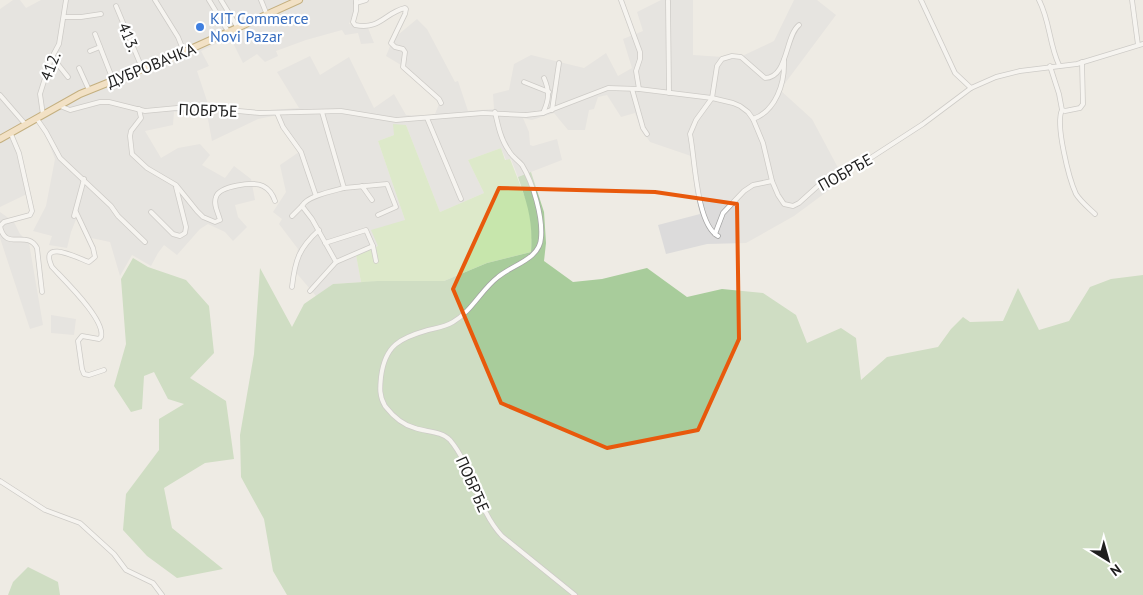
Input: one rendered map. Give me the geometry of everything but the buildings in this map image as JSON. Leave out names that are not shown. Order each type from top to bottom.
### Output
[{"type":"main road","name":"ДУБРОВАЧКА","points":[[0,139],[89,90],[184,52],[299,0]]},
{"type":"street","name":"412.","points":[[43,115],[40,94],[52,57],[59,44],[66,0]]},
{"type":"street","points":[[155,0],[178,38],[184,52]]},
{"type":"street","points":[[209,0],[229,32]]},
{"type":"street","points":[[222,0],[238,28]]},
{"type":"street","points":[[261,0],[267,15]]},
{"type":"street","points":[[366,0],[356,2],[353,22],[355,25],[372,26],[405,8],[405,14],[391,43],[405,52],[402,66],[441,102]]},
{"type":"street","points":[[620,0],[641,54],[636,71],[639,89]]},
{"type":"street","points":[[921,0],[955,73],[971,88]]},
{"type":"street","points":[[1039,0],[1046,14],[1050,40],[1059,65]]},
{"type":"street","name":"ПОБРЂЕ","points":[[58,106],[70,110],[100,102],[109,102],[145,111],[177,108],[260,113],[341,111],[396,120],[495,112],[526,115],[543,113],[608,88],[639,89],[712,98],[740,106],[748,112],[763,143],[772,181],[778,196],[784,204],[793,206],[799,204],[820,184],[869,159],[924,124],[971,88],[996,77],[1020,71],[1082,62],[1141,44],[1132,0]]},
{"type":"street","points":[[668,1],[669,93]]},
{"type":"street","name":"413.","points":[[116,6],[142,68]]},
{"type":"street","points":[[64,17],[101,14]]},
{"type":"street","points":[[753,119],[764,113],[778,94],[784,60],[793,32],[799,26]]},
{"type":"street","name":"413.","points":[[95,34],[114,80]]},
{"type":"street","points":[[90,51],[100,47]]},
{"type":"street","points":[[772,181],[753,185],[744,191],[723,213],[716,235],[706,219],[698,192],[690,134],[696,120],[712,98],[717,66],[722,59],[732,56],[741,57],[765,78],[775,75],[784,60]]},
{"type":"street","points":[[52,57],[68,76]]},
{"type":"street","points":[[1062,110],[1065,112],[1080,108],[1083,104],[1082,62]]},
{"type":"street","points":[[552,110],[559,64]]},
{"type":"street","points":[[1050,66],[1062,110],[1059,118],[1064,153],[1070,176],[1077,195],[1095,214]]},
{"type":"street","points":[[78,68],[89,90]]},
{"type":"street","points":[[543,113],[549,98],[544,78]]},
{"type":"street","points":[[524,82],[549,92]]},
{"type":"street","points":[[632,89],[641,123],[647,134]]},
{"type":"street","points":[[0,95],[26,124]]},
{"type":"street","points":[[139,109],[142,118],[131,131],[130,136],[132,154],[147,168],[176,185],[203,217],[214,222],[220,220],[215,201],[216,195],[222,189],[256,183],[264,186],[275,201]]},
{"type":"street","points":[[322,112],[344,188]]},
{"type":"street","name":"ПОБРЂЕ","points":[[495,112],[498,129],[509,151],[521,164],[532,188],[540,218],[540,242],[534,254],[503,272],[489,284],[460,318],[451,324],[406,338],[394,344],[384,362],[380,393],[390,412],[407,425],[449,438],[469,470],[485,513],[492,525],[502,536],[575,595]]},
{"type":"street","points":[[277,113],[283,128],[301,152],[316,196]]},
{"type":"street","points":[[427,118],[461,199]]},
{"type":"street","points":[[36,119],[46,132],[58,154],[145,242]]},
{"type":"street","points":[[11,134],[19,153],[32,211],[30,215],[4,222],[0,226],[5,238],[26,239],[37,248],[42,292]]},
{"type":"street","points":[[74,216],[84,179]]},
{"type":"street","points":[[292,216],[304,202],[316,196],[344,188],[387,184],[396,207],[378,215]]},
{"type":"street","points":[[150,212],[173,234],[180,236],[185,233],[186,227],[176,185]]},
{"type":"street","points":[[362,186],[372,200]]},
{"type":"street","points":[[302,206],[336,262]]},
{"type":"street","points":[[76,212],[93,248],[95,257],[89,262],[70,253],[56,252],[52,253],[49,257],[52,267],[89,309],[102,330],[99,339],[82,336],[78,341],[84,374],[88,375],[104,370]]},
{"type":"street","points":[[292,287],[299,252],[305,242],[318,230]]},
{"type":"street","points":[[325,243],[366,230],[373,246],[376,261]]},
{"type":"street","points":[[310,291],[336,262],[373,246]]},
{"type":"street","points":[[0,481],[45,510],[80,523],[114,554],[126,570],[153,583],[162,595]]},
{"type":"highlighted area","points":[[499,188],[655,192],[737,204],[739,339],[698,430],[607,448],[501,403],[453,289]]},
{"type":"shaded area","points":[[13,0],[20,0],[26,8],[41,0],[369,0],[356,6],[349,24],[368,28],[374,43],[361,44],[358,33],[345,35],[342,30],[276,51],[278,56],[265,62],[257,54],[243,63],[230,37],[201,51],[209,66],[197,71],[209,107],[254,111],[299,108],[277,72],[310,56],[320,75],[349,57],[374,108],[394,94],[406,115],[430,116],[435,114],[441,99],[406,68],[386,56],[393,39],[417,19],[427,29],[455,82],[458,81],[468,111],[494,109],[493,94],[509,90],[514,64],[531,55],[584,68],[606,53],[618,76],[632,68],[623,39],[643,31],[637,12],[661,0],[693,0],[693,55],[738,58],[774,41],[794,0],[817,0],[836,15],[780,90],[812,119],[844,179],[794,216],[746,243],[707,244],[666,254],[658,225],[700,214],[695,192],[691,156],[650,142],[641,129],[635,113],[621,117],[607,95],[598,97],[594,109],[589,110],[585,130],[568,130],[554,113],[532,120],[523,118],[529,132],[530,145],[533,146],[557,139],[562,160],[518,177],[511,159],[506,160],[501,148],[468,160],[484,193],[440,212],[406,125],[394,135],[378,141],[405,220],[378,246],[356,255],[361,282],[333,284],[316,296],[293,269],[298,249],[279,224],[282,219],[273,212],[286,192],[280,165],[299,152],[278,115],[258,119],[212,141],[207,114],[174,112],[173,125],[145,131],[161,158],[178,148],[200,144],[210,155],[202,165],[225,178],[234,166],[251,179],[255,200],[235,205],[238,217],[247,227],[233,241],[225,232],[208,224],[200,229],[177,255],[164,245],[151,266],[132,255],[120,276],[110,242],[91,238],[79,212],[67,248],[49,245],[52,236],[33,231],[46,206],[55,159],[45,133],[36,119],[11,134],[27,194],[0,207],[0,9]]},
{"type":"shaded area","points":[[0,212],[14,222],[20,234],[29,243],[43,325],[30,329],[0,238]]},
{"type":"shaded area","points":[[51,315],[76,319],[74,335],[51,333]]},
{"type":"green space","points":[[393,124],[406,125],[440,212],[484,193],[468,160],[501,148],[505,160],[510,159],[530,210],[531,252],[487,263],[444,281],[361,282],[356,255],[378,246],[371,230],[405,220],[378,141],[394,135]]},
{"type":"green space","points":[[531,172],[544,212],[546,243],[544,261],[573,282],[602,279],[647,268],[687,297],[722,289],[763,293],[796,315],[807,343],[841,328],[856,338],[861,380],[887,357],[938,347],[951,329],[963,317],[970,322],[1003,321],[1018,288],[1039,330],[1069,321],[1090,287],[1111,279],[1143,275],[1143,595],[287,595],[273,571],[264,519],[241,477],[240,435],[254,354],[260,268],[292,327],[304,304],[333,284],[378,281],[444,281],[487,263],[531,252],[529,214],[518,177]]},
{"type":"green space","points":[[133,258],[148,267],[186,280],[209,306],[214,353],[190,378],[226,401],[234,459],[205,463],[164,488],[172,528],[223,569],[177,578],[147,556],[123,530],[126,494],[159,450],[159,419],[184,404],[168,399],[154,372],[144,376],[142,409],[131,412],[114,386],[126,344],[121,279]]},
{"type":"green space","points":[[28,567],[58,582],[60,595],[8,595],[13,582]]},
{"type":"place","name":"KIT Commerce Novi Pazar","points":[[200,27]]}]
